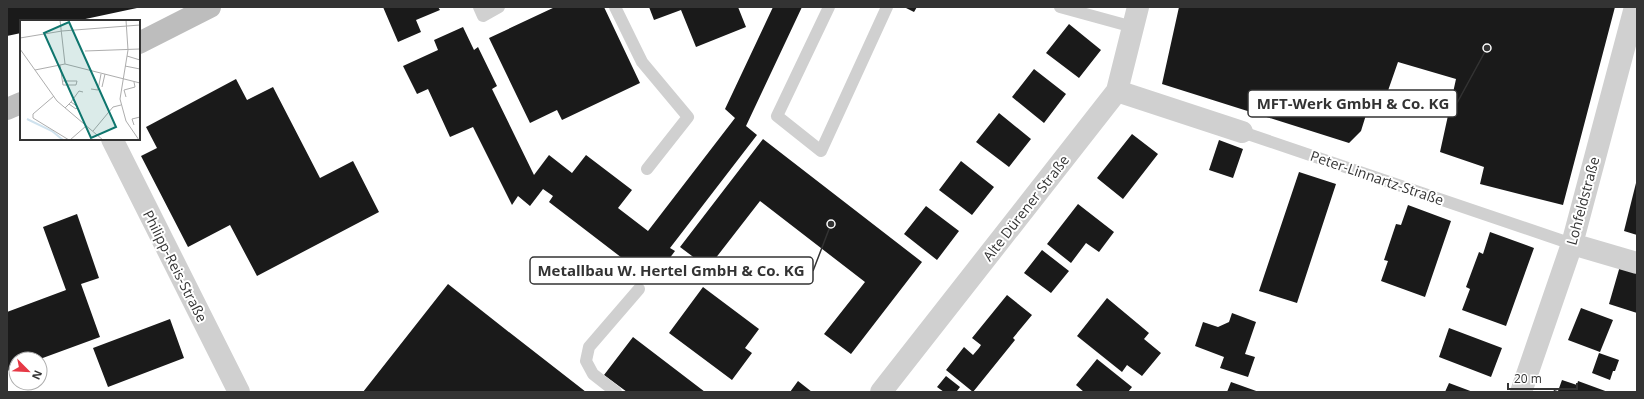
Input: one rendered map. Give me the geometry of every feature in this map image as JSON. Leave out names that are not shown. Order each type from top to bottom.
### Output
[{"type":"main road","points":[[140,43],[187,12],[210,7]]},
{"type":"main road","points":[[7,109],[20,103]]},
{"type":"street","name":"Lohfeldstraße","points":[[1521,392],[1572,244],[1635,7]]},
{"type":"street","name":"Alte Dürener Straße","points":[[881,392],[1117,91],[1136,17]]},
{"type":"street","name":"Peter-Linnartz-Straße","points":[[1117,91],[1242,132]]},
{"type":"street","name":"Philipp-Reis-Straße","points":[[113,140],[239,392]]},
{"type":"street","name":"Peter-Linnartz-Straße","points":[[1572,244],[1637,263]]},
{"type":"lane","points":[[480,7],[483,16],[499,7]]},
{"type":"lane","points":[[615,7],[642,62],[688,117],[647,169]]},
{"type":"lane","points":[[829,7],[776,116],[821,151],[887,7]]},
{"type":"lane","points":[[1060,7],[1136,17]]},
{"type":"lane","name":"Peter-Linnartz-Straße","points":[[1242,132],[1572,244]]},
{"type":"lane","points":[[616,392],[593,374],[586,361],[589,347],[639,289]]},
{"type":"building","points":[[7,7],[137,7],[81,20],[20,20],[20,33],[7,36]]},
{"type":"building","points":[[383,7],[438,7],[440,10],[416,20],[421,32],[398,42]]},
{"type":"building","points":[[555,7],[604,7],[640,83],[562,120],[557,110],[530,123],[489,38]]},
{"type":"building","points":[[649,7],[738,7],[746,27],[696,47],[681,10],[654,20]]},
{"type":"building","points":[[773,7],[802,7],[746,126],[757,135],[670,248],[675,251],[660,271],[646,261],[639,271],[549,202],[553,196],[543,189],[530,206],[518,196],[512,205],[473,127],[450,137],[428,89],[417,94],[403,66],[438,50],[434,40],[463,27],[474,50],[478,47],[497,86],[492,89],[534,175],[549,155],[572,173],[586,155],[632,190],[618,208],[648,231],[735,118],[725,109]]},
{"type":"building","points":[[904,7],[917,7],[914,12]]},
{"type":"building","points":[[1179,7],[1615,7],[1563,205],[1480,184],[1484,167],[1440,152],[1456,79],[1398,62],[1383,105],[1370,102],[1361,131],[1349,143],[1162,84]]},
{"type":"building","points":[[1069,24],[1101,50],[1079,78],[1046,53]]},
{"type":"building","points":[[1034,69],[1066,94],[1044,123],[1012,97]]},
{"type":"building","points":[[236,79],[247,100],[273,87],[320,178],[353,161],[379,212],[257,276],[230,225],[188,247],[141,156],[157,148],[146,127]]},
{"type":"building","points":[[999,113],[1031,139],[1009,167],[976,142]]},
{"type":"building","points":[[1132,134],[1158,154],[1123,199],[1097,178]]},
{"type":"building","points":[[763,139],[922,262],[851,354],[824,334],[865,282],[760,201],[708,268],[680,247]]},
{"type":"building","points":[[1219,140],[1243,149],[1233,178],[1209,170]]},
{"type":"building","points":[[961,161],[994,187],[972,215],[939,190]]},
{"type":"building","points":[[1299,172],[1336,184],[1297,303],[1259,291]]},
{"type":"building","points":[[1637,183],[1637,235],[1624,231]]},
{"type":"building","points":[[1078,204],[1114,232],[1099,252],[1086,243],[1071,263],[1047,244]]},
{"type":"building","points":[[1408,205],[1451,221],[1425,297],[1381,281],[1388,261],[1384,260],[1396,224],[1401,225]]},
{"type":"building","points":[[926,206],[959,231],[937,260],[904,234]]},
{"type":"building","points":[[77,214],[99,278],[81,284],[100,337],[48,356],[48,351],[8,351],[7,371],[7,312],[66,290],[43,227]]},
{"type":"building","points":[[1490,232],[1534,248],[1506,326],[1462,310],[1470,289],[1466,287],[1479,252],[1483,254]]},
{"type":"building","points":[[1042,250],[1069,271],[1051,293],[1024,273]]},
{"type":"building","points":[[1620,266],[1637,271],[1637,313],[1609,304]]},
{"type":"building","points":[[448,284],[505,329],[586,392],[363,392]]},
{"type":"building","points":[[703,287],[759,329],[745,348],[752,353],[732,380],[669,333]]},
{"type":"building","points":[[1007,295],[1032,315],[1013,338],[1015,340],[973,392],[946,370],[964,347],[973,355],[979,348],[981,345],[972,338]]},
{"type":"building","points":[[1107,298],[1149,333],[1144,339],[1161,353],[1142,376],[1127,365],[1122,372],[1077,336]]},
{"type":"building","points":[[1581,308],[1613,320],[1600,352],[1568,340]]},
{"type":"building","points":[[1232,313],[1256,322],[1245,354],[1255,357],[1248,377],[1220,368],[1224,357],[1195,346],[1203,322],[1218,327],[1229,322]]},
{"type":"building","points":[[170,319],[184,358],[108,387],[93,348]]},
{"type":"building","points":[[1449,328],[1502,348],[1491,377],[1439,357]]},
{"type":"building","points":[[633,337],[705,392],[627,392],[604,375]]},
{"type":"building","points":[[1599,353],[1619,360],[1610,380],[1592,373]]},
{"type":"building","points":[[1097,359],[1132,387],[1128,392],[1084,392],[1076,385]]},
{"type":"building","points":[[946,376],[960,387],[957,391],[958,392],[944,392],[937,387]]},
{"type":"building","points":[[1562,380],[1577,385],[1578,381],[1608,392],[1553,392],[1554,390],[1558,391]]},
{"type":"building","points":[[798,381],[812,392],[790,392]]},
{"type":"building","points":[[1231,382],[1259,392],[1227,392]]},
{"type":"building","points":[[1449,383],[1473,392],[1445,392]]},
{"type":"place","name":"MFT-Werk GmbH & Co. KG","points":[[1487,48]]},
{"type":"place","name":"Metallbau W. Hertel GmbH & Co. KG","points":[[831,224]]}]
